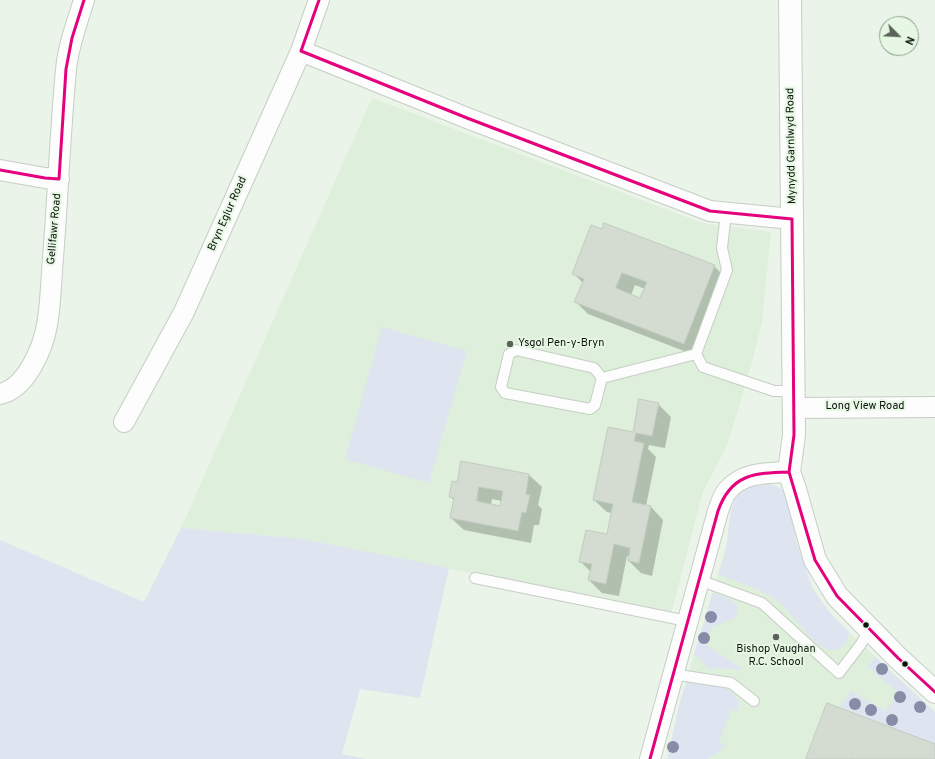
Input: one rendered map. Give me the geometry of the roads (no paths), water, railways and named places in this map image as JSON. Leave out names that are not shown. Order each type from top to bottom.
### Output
[{"type":"street","name":"Gellifawr Road","points":[[0,394],[15,386],[28,374],[37,355],[47,326],[66,69],[72,38],[84,0]]},
{"type":"street","name":"Bryn Eglur Road","points":[[124,422],[184,312],[301,51],[319,0]]},
{"type":"street","name":"Mynydd Garnlwyd Road","points":[[789,472],[794,435],[790,0]]},
{"type":"street","points":[[301,51],[468,118],[710,211],[792,219]]},
{"type":"street","points":[[0,170],[59,179]]},
{"type":"street","name":"Long View Road","points":[[794,399],[935,407]]},
{"type":"street","points":[[650,759],[672,674],[718,511],[726,491],[744,477],[764,473],[789,472],[815,560],[837,596],[898,658],[935,692]]},
{"type":"lane","points":[[726,213],[722,248],[727,270],[696,354],[703,367],[794,399]]},
{"type":"lane","points":[[516,350],[594,368],[602,378],[595,405],[590,409],[505,393],[501,386],[509,354],[516,350]]},
{"type":"lane","points":[[602,378],[696,354]]},
{"type":"lane","points":[[475,578],[687,621]]},
{"type":"lane","points":[[699,580],[762,603],[839,673],[861,644],[869,629]]},
{"type":"lane","points":[[672,674],[731,683],[754,701]]},
{"type":"place","name":"Ysgol Pen-y-Bryn","points":[[510,344]]},
{"type":"place","name":"Bishop Vaughan R.C. School","points":[[776,637]]}]
